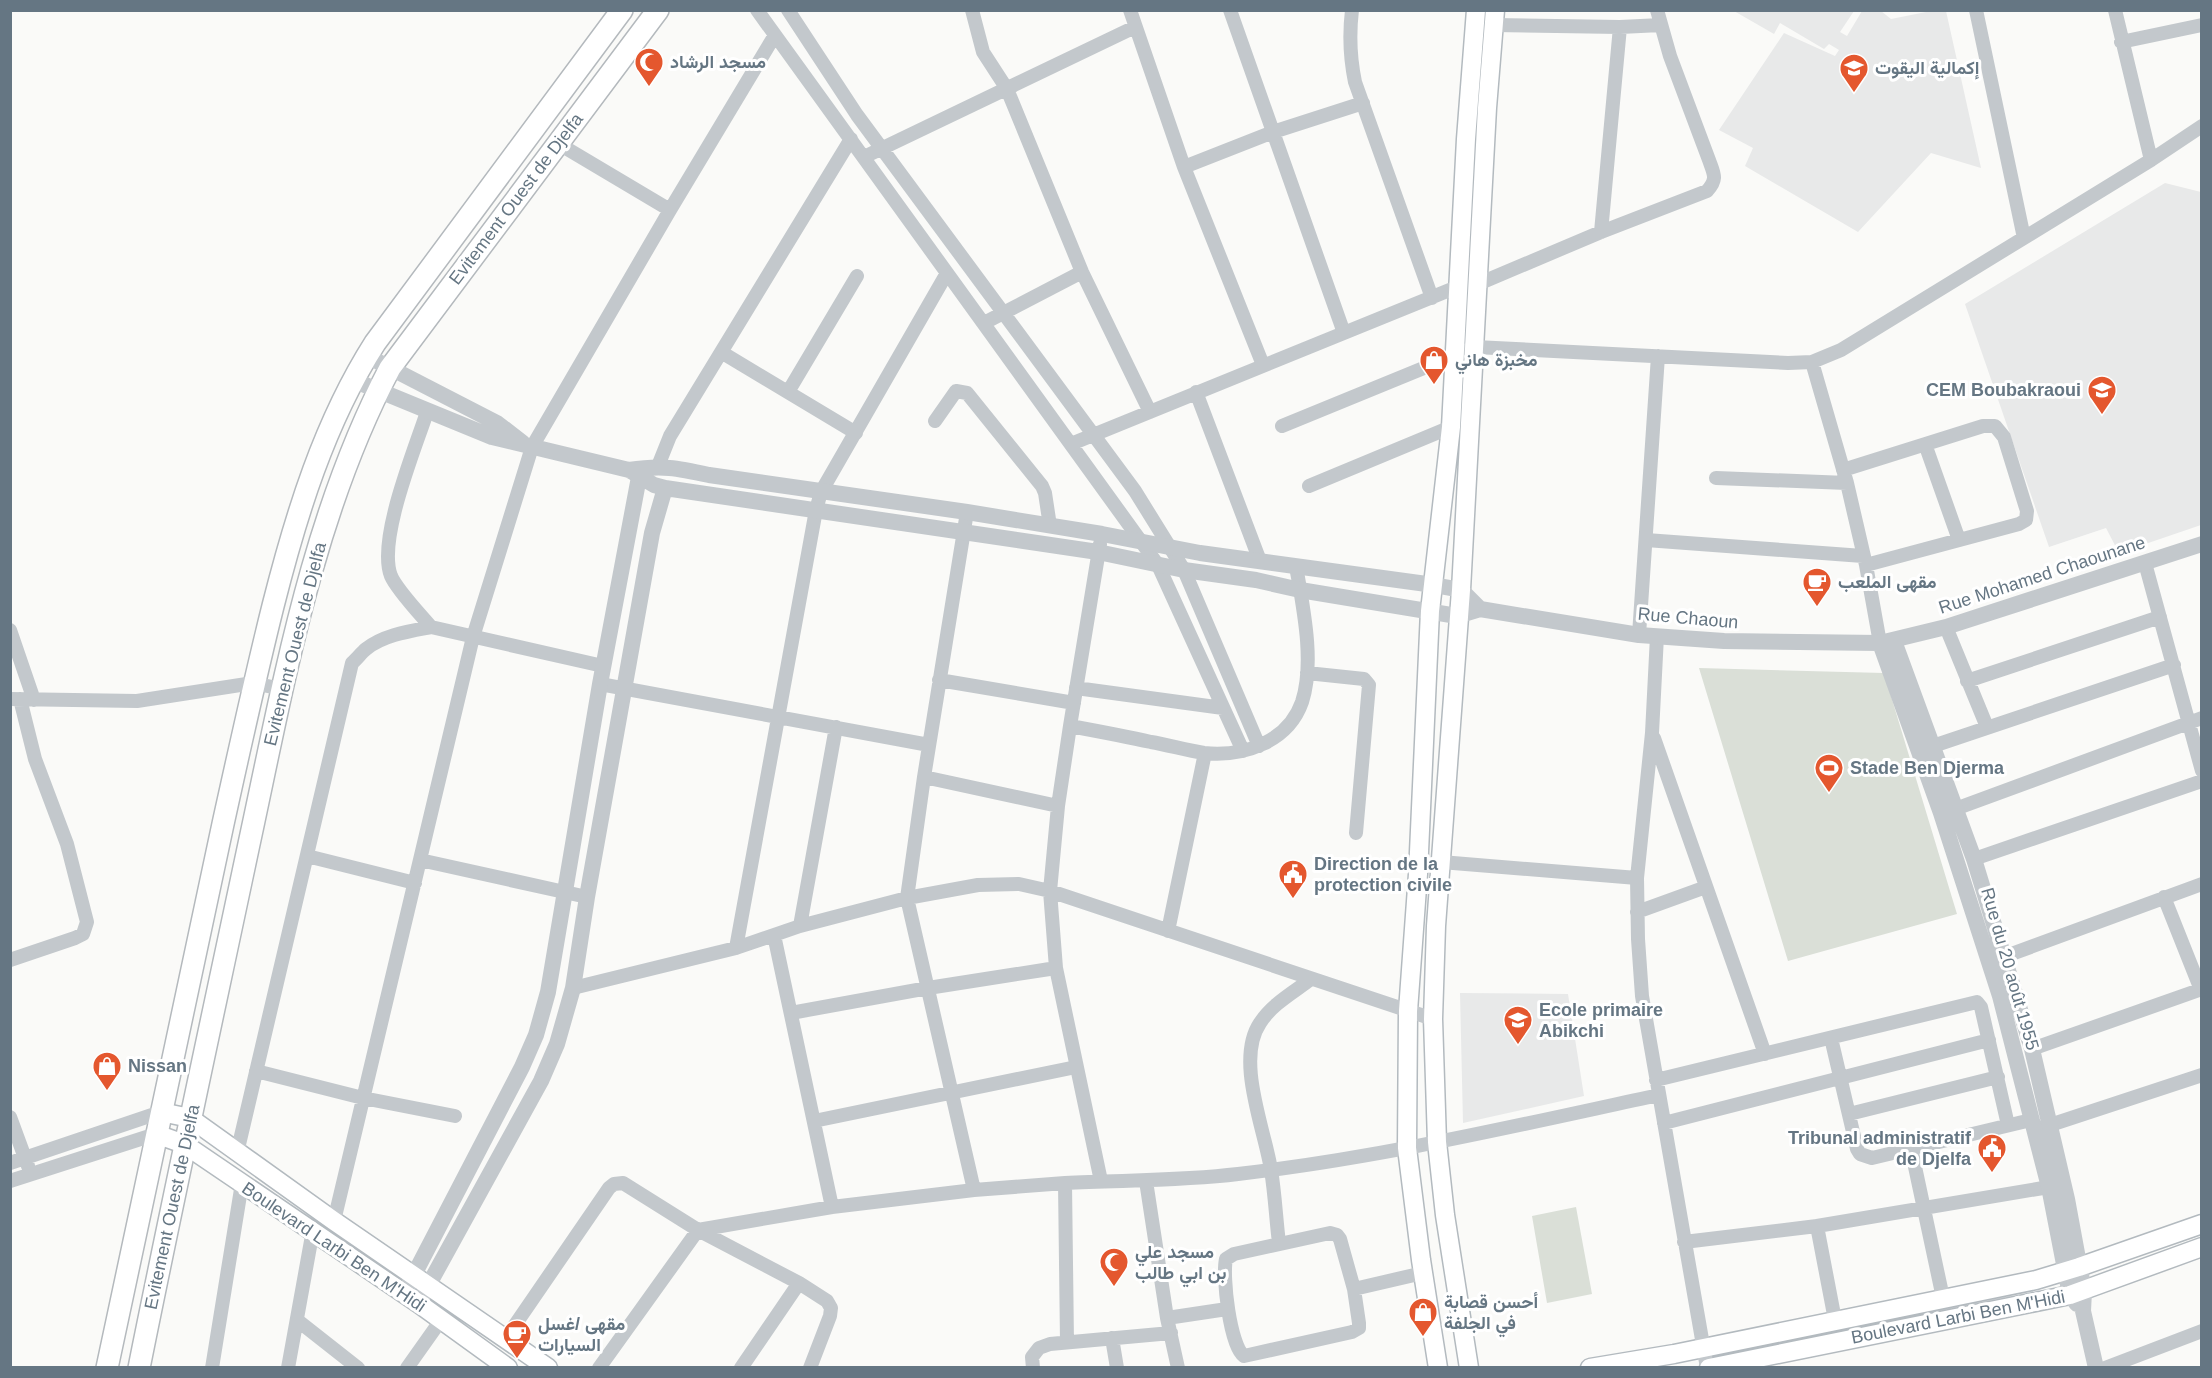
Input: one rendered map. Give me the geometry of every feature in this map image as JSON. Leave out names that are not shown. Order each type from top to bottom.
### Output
[{"type":"highway","points":[[107,1368],[253,683],[287,551],[313,474],[335,417],[367,356],[622,10]]},
{"type":"highway","name":"Evitement Ouest de Djelfa","points":[[139,1368],[184,1144],[282,689],[311,570],[330,509],[362,424],[390,368],[658,10]]},
{"type":"main road","points":[[1438,1368],[1407,1148],[1408,1011],[1418,874],[1430,611],[1451,427],[1457,287],[1476,10]]},
{"type":"main road","points":[[1469,1368],[1444,1215],[1437,1142],[1433,1019],[1436,926],[1457,616],[1461,590],[1487,108],[1494,18]]},
{"type":"main road","points":[[161,1112],[190,1118],[334,1221],[548,1368]]},
{"type":"main road","name":"Boulevard Larbi Ben M'Hidi","points":[[156,1134],[184,1144],[313,1230],[441,1320],[500,1365]]},
{"type":"main road","points":[[1590,1368],[1703,1349],[2036,1280],[2202,1224]]},
{"type":"main road","name":"Boulevard Larbi Ben M'Hidi","points":[[1708,1368],[2077,1293],[2202,1247]]},
{"type":"street","points":[[757,10],[1143,542],[1158,565],[1243,751]]},
{"type":"street","points":[[788,10],[882,149],[1135,490],[1172,547],[1259,746]]},
{"type":"street","points":[[972,10],[983,52],[1007,89],[1082,272],[1150,412]]},
{"type":"street","points":[[1130,10],[1184,167],[1263,364]]},
{"type":"street","points":[[1230,10],[1344,333]]},
{"type":"street","points":[[1352,10],[1349,35],[1351,63],[1432,298]]},
{"type":"street","points":[[1479,284],[1601,232],[1707,191],[1714,184],[1709,160],[1670,56],[1657,10]]},
{"type":"street","points":[[1976,10],[2024,238]]},
{"type":"street","points":[[2115,10],[2151,160]]},
{"type":"street","points":[[1494,18],[1620,27],[1661,25]]},
{"type":"street","points":[[2121,42],[2202,25]]},
{"type":"street","points":[[864,157],[1135,27]]},
{"type":"street","points":[[1601,232],[1620,27]]},
{"type":"street","points":[[334,1221],[473,637],[528,446],[776,36]]},
{"type":"street","points":[[1184,167],[1273,132],[1363,103]]},
{"type":"street","points":[[1282,426],[1475,347],[1788,363],[1812,362],[1841,350],[2151,160],[2202,126]]},
{"type":"street","points":[[658,466],[670,436],[851,139]]},
{"type":"street","points":[[559,144],[670,210]]},
{"type":"street","points":[[984,323],[1082,272]]},
{"type":"street","points":[[736,948],[821,492],[947,273]]},
{"type":"street","points":[[788,392],[857,276]]},
{"type":"street","points":[[1071,444],[1457,287]]},
{"type":"street","points":[[721,352],[855,433]]},
{"type":"street","points":[[367,356],[497,423],[528,446]]},
{"type":"street","points":[[1639,634],[1658,356]]},
{"type":"street","points":[[1812,362],[1845,477],[1864,560],[1887,642]]},
{"type":"street","points":[[353,380],[492,437],[634,474],[665,488],[1098,552],[1184,570],[1256,580],[1300,590],[1457,616]]},
{"type":"street","points":[[935,421],[956,391],[967,393],[1041,486],[1045,493],[1050,526]]},
{"type":"street","points":[[1196,392],[1260,561]]},
{"type":"street","points":[[427,412],[398,501],[388,563],[392,578],[431,627]]},
{"type":"street","points":[[1646,540],[1864,560],[2019,525],[2026,520],[2027,512],[2004,437],[1995,426],[1983,426],[1925,444],[1845,477],[1716,478]]},
{"type":"street","points":[[1309,486],[1451,427]]},
{"type":"street","points":[[1925,444],[1959,540]]},
{"type":"street","points":[[634,474],[658,466],[967,512],[1260,561],[1434,585],[1461,590],[1480,609]]},
{"type":"street","points":[[411,1299],[536,1035],[548,992],[634,474]]},
{"type":"street","points":[[421,1280],[541,1081],[557,1044],[573,988],[586,897],[652,533],[665,488]]},
{"type":"street","points":[[967,512],[966,531],[939,680],[907,898],[974,1190]]},
{"type":"street","points":[[1101,1181],[1056,968],[1050,891],[1058,806],[1102,534]]},
{"type":"street","name":"Rue Mohamed Chaounane","points":[[1887,642],[1946,627],[2202,544]]},
{"type":"street","points":[[2145,563],[2174,665],[2195,720],[2202,771]]},
{"type":"street","points":[[1070,726],[1205,753],[1243,751],[1280,736],[1294,721],[1302,701],[1306,673],[1307,638],[1296,566]]},
{"type":"street","name":"Rue Chaoun","points":[[1457,616],[1480,609],[1639,634],[1724,641],[1887,642]]},
{"type":"street","points":[[1967,681],[2160,617]]},
{"type":"street","points":[[237,1153],[352,663],[366,648],[386,639],[431,627],[603,666]]},
{"type":"street","points":[[1946,627],[1987,727]]},
{"type":"street","points":[[10,630],[35,759],[67,844],[87,922],[83,934],[75,938],[10,960]]},
{"type":"street","points":[[1657,636],[1652,733],[1637,878],[1642,996],[1708,1368]]},
{"type":"street","name":"Rue du 20 août 1955","points":[[1887,642],[1933,746],[1949,811],[1974,859],[2038,1125],[2049,1187],[2096,1368]]},
{"type":"street","name":"Rue du 20 août 1955","points":[[1887,642],[1949,811],[1997,959],[2032,1050],[2038,1125],[2067,1199],[2072,1269]]},
{"type":"street","points":[[1933,746],[2174,665]]},
{"type":"street","points":[[1306,673],[1364,679],[1369,685],[1356,833]]},
{"type":"street","points":[[939,680],[1074,703]]},
{"type":"street","points":[[22,699],[137,701],[253,683],[282,689]]},
{"type":"street","points":[[600,684],[929,745]]},
{"type":"street","points":[[1076,688],[1223,708]]},
{"type":"street","points":[[1949,811],[2195,720]]},
{"type":"street","points":[[800,926],[836,727]]},
{"type":"street","points":[[1652,733],[1765,1053]]},
{"type":"street","points":[[1167,931],[1205,753]]},
{"type":"street","points":[[924,777],[1058,806]]},
{"type":"street","points":[[1974,859],[2202,781]]},
{"type":"street","points":[[307,856],[415,882]]},
{"type":"street","points":[[420,860],[586,897]]},
{"type":"street","points":[[1441,862],[1637,878]]},
{"type":"street","points":[[573,988],[736,948],[800,926],[907,898],[978,885],[1019,884],[1050,891],[1433,1019]]},
{"type":"street","points":[[1997,959],[2202,884]]},
{"type":"street","points":[[1637,912],[1706,887]]},
{"type":"street","points":[[2032,1050],[2201,990],[2164,897]]},
{"type":"street","points":[[774,935],[832,1207]]},
{"type":"street","points":[[791,1013],[1056,968]]},
{"type":"street","points":[[1279,1243],[1271,1170],[1250,1072],[1251,1046],[1259,1024],[1270,1011],[1311,979]]},
{"type":"street","points":[[1656,1080],[1977,1002],[1981,1007],[2008,1125]]},
{"type":"street","points":[[1831,1038],[1857,1149],[1860,1154],[1872,1158],[2008,1125],[2038,1125],[2202,1075]]},
{"type":"street","points":[[1664,1123],[1989,1040]]},
{"type":"street","points":[[814,1121],[1076,1067]]},
{"type":"street","points":[[256,1071],[363,1098],[455,1116]]},
{"type":"street","points":[[1849,1114],[1998,1077]]},
{"type":"street","points":[[599,1368],[698,1230],[832,1207],[974,1190],[1101,1181],[1146,1181],[1271,1170],[1407,1148],[1659,1095]]},
{"type":"street","points":[[10,1163],[161,1112]]},
{"type":"street","points":[[10,1117],[31,1174]]},
{"type":"street","points":[[10,1180],[156,1134]]},
{"type":"street","points":[[1911,1149],[1943,1298]]},
{"type":"street","points":[[1146,1181],[1167,1318],[1178,1368]]},
{"type":"street","points":[[212,1368],[242,1183]]},
{"type":"street","points":[[1065,1183],[1067,1342]]},
{"type":"street","points":[[506,1338],[603,1197],[614,1184],[623,1184],[698,1230],[799,1283],[827,1301],[831,1308],[830,1316],[810,1368]]},
{"type":"street","points":[[1684,1242],[1817,1226],[2049,1187]]},
{"type":"street","points":[[1817,1226],[1835,1320]]},
{"type":"street","points":[[288,1368],[313,1230]]},
{"type":"street","points":[[1330,1233],[1337,1234],[1354,1289],[1359,1328],[1352,1332],[1248,1356],[1240,1354],[1227,1309],[1225,1266],[1227,1259],[1234,1254],[1330,1233]]},
{"type":"street","points":[[1354,1289],[1423,1273]]},
{"type":"street","points":[[741,1368],[799,1283]]},
{"type":"street","points":[[1167,1318],[1227,1309]]},
{"type":"street","points":[[297,1320],[358,1368]]},
{"type":"street","points":[[407,1368],[441,1320]]},
{"type":"street","points":[[2105,1368],[2202,1331]]},
{"type":"street","points":[[1034,1368],[1032,1357],[1039,1348],[1067,1342],[1171,1333]]},
{"type":"street","points":[[1112,1338],[1117,1368]]},
{"type":"shaded area","name":"إكمالية اليقوت","points":[[1734,11],[1854,11],[1840,32],[1847,36],[1862,11],[1881,11],[1891,19],[1931,11],[1946,11],[1981,168],[1931,153],[1858,232],[1745,166],[1753,148],[1719,130],[1784,33],[1835,56],[1839,50],[1829,44],[1824,49],[1780,23],[1774,34]]},
{"type":"shaded area","name":"CEM Boubakraoui","points":[[2165,183],[2201,192],[2201,525],[2119,553],[2106,528],[2049,547],[1965,304]]},
{"type":"shaded area","name":"Stade Ben Djerma","points":[[1699,668],[1884,673],[1957,914],[1788,961]]},
{"type":"shaded area","name":"Ecole primaire Abikchi","points":[[1460,993],[1568,994],[1584,1096],[1463,1123]]},
{"type":"shaded area","points":[[1576,1207],[1592,1294],[1547,1303],[1532,1216]]},
{"type":"place","name":"مسجد الرشاد","points":[[649,88]]},
{"type":"place","name":"إكمالية اليقوت","points":[[1854,94]]},
{"type":"place","name":"مخبزة هاني","points":[[1434,386]]},
{"type":"place","name":"CEM Boubakraoui","points":[[2102,416]]},
{"type":"place","name":"مقهى الملعب","points":[[1817,608]]},
{"type":"place","name":"Stade Ben Djerma","points":[[1829,794]]},
{"type":"place","name":"Direction de la protection civile","points":[[1293,900]]},
{"type":"place","name":"Ecole primaire Abikchi","points":[[1518,1046]]},
{"type":"place","name":"Nissan","points":[[107,1092]]},
{"type":"place","name":"Tribunal administratif de Djelfa","points":[[1992,1174]]},
{"type":"place","name":"مسجد علي بن ابي طالب","points":[[1114,1288]]},
{"type":"place","name":"أحسن قصابة في الجلفة","points":[[1423,1338]]},
{"type":"place","name":"مقهى /غسل السيارات","points":[[517,1360]]}]
